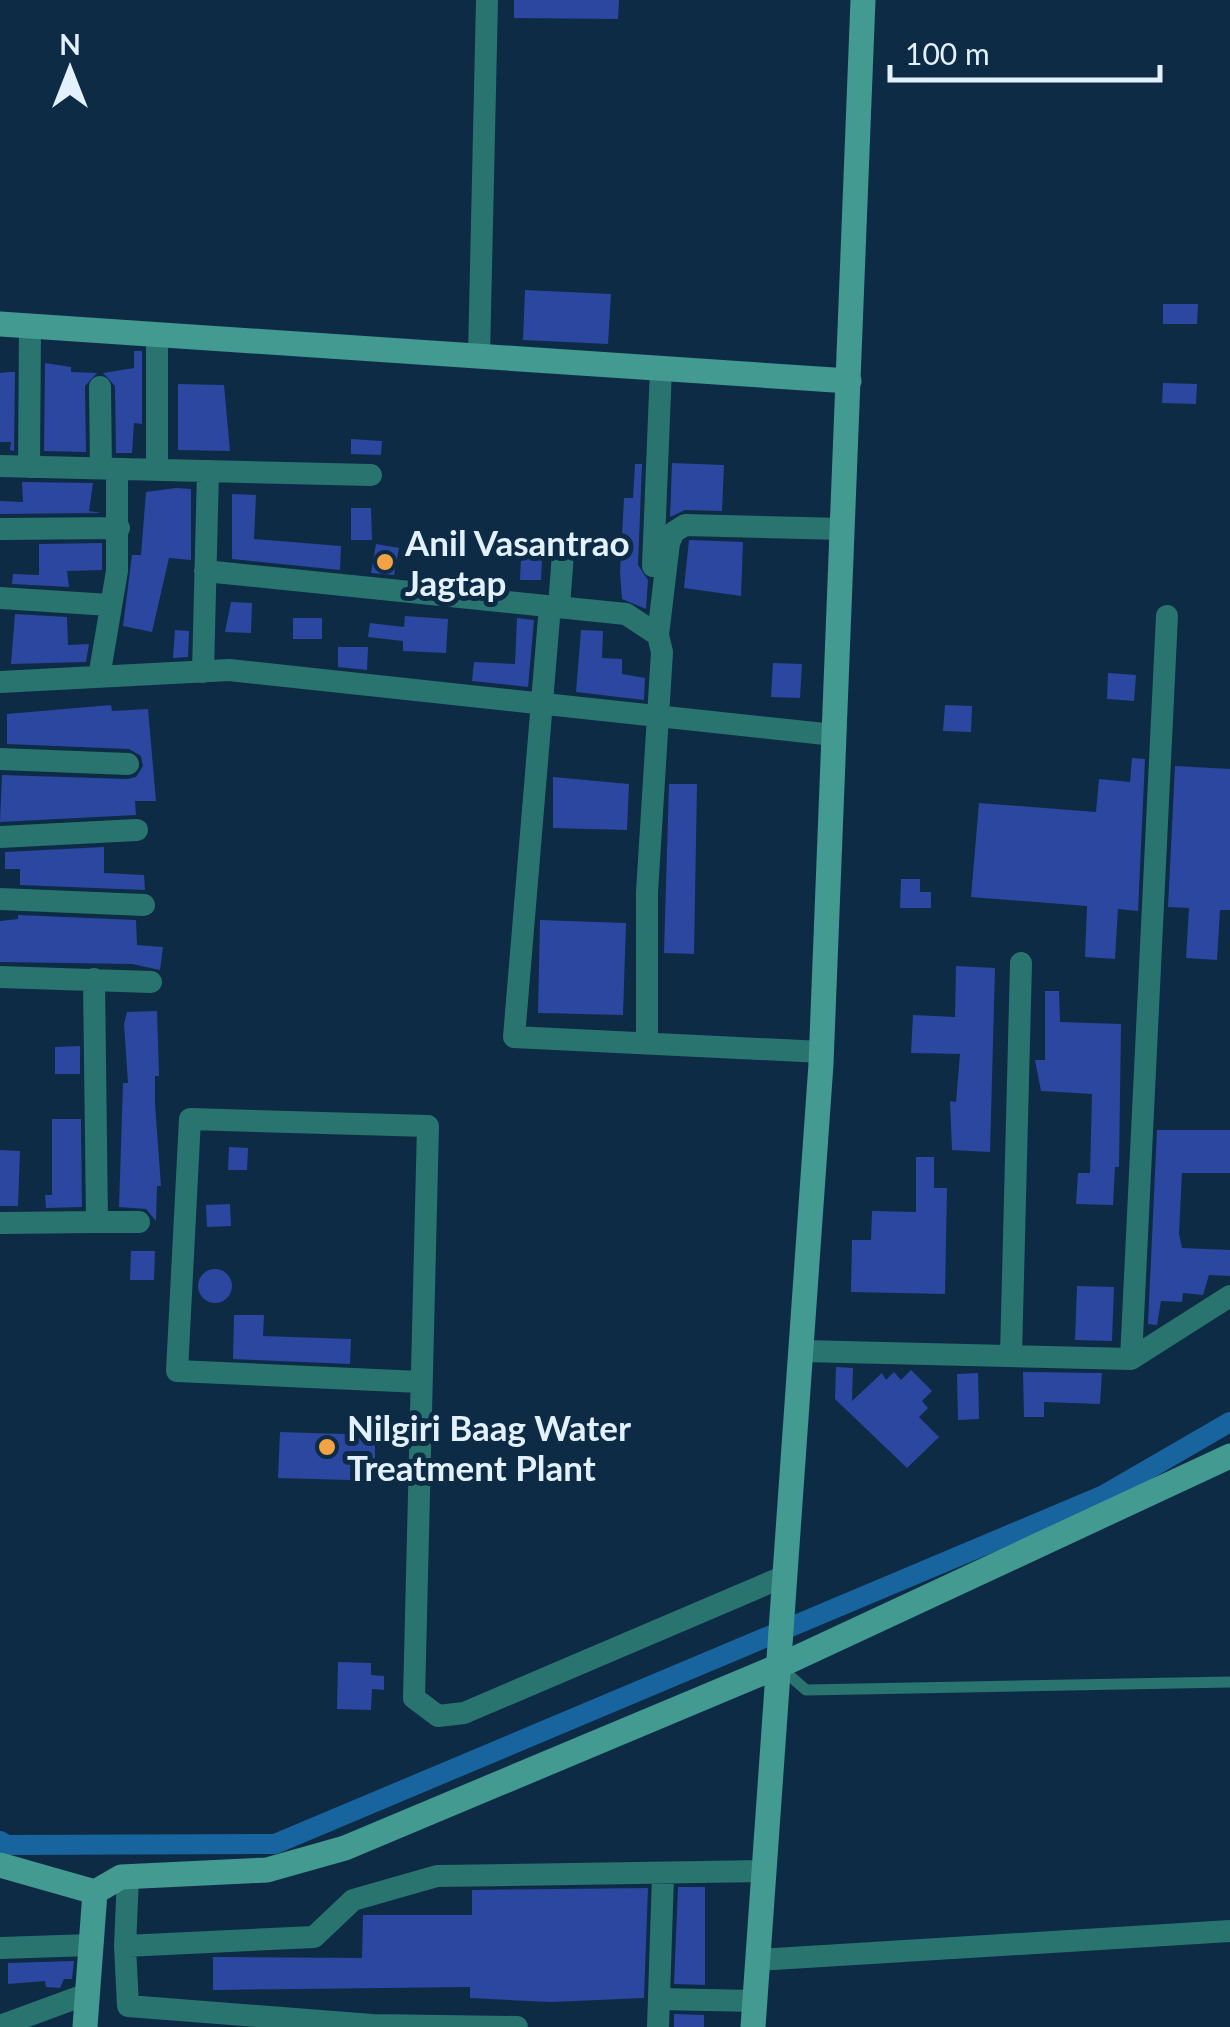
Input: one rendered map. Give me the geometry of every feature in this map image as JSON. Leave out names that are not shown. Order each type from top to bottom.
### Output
[{"type":"street","points":[[479,356],[488,0]]},
{"type":"street","points":[[659,1999],[754,2014],[822,1052],[864,0]]},
{"type":"street","points":[[0,324],[848,381]]},
{"type":"street","points":[[29,466],[30,326]]},
{"type":"street","points":[[157,336],[157,470]]},
{"type":"street","points":[[647,1043],[647,892],[662,652],[654,632],[660,368]]},
{"type":"street","points":[[99,677],[119,528],[100,387]]},
{"type":"street","points":[[0,466],[371,474]]},
{"type":"street","points":[[203,672],[208,471]]},
{"type":"street","points":[[654,632],[668,543],[674,532],[686,526],[842,529]]},
{"type":"street","points":[[0,529],[119,528]]},
{"type":"street","points":[[563,553],[542,704],[514,1037],[822,1052]]},
{"type":"street","points":[[205,571],[626,614],[654,632]]},
{"type":"street","points":[[0,598],[110,605]]},
{"type":"street","points":[[1131,1358],[1167,616]]},
{"type":"street","points":[[0,682],[229,670],[834,735]]},
{"type":"street","points":[[0,759],[128,764]]},
{"type":"street","points":[[0,837],[136,830]]},
{"type":"street","points":[[0,899],[144,905]]},
{"type":"street","points":[[1011,1355],[1021,963]]},
{"type":"street","points":[[0,976],[151,982]]},
{"type":"street","points":[[94,979],[97,1222]]},
{"type":"street","points":[[420,1382],[177,1371],[190,1119],[428,1126],[414,1698],[438,1716],[464,1714],[785,1576]]},
{"type":"street","points":[[0,1223],[138,1222]]},
{"type":"street","points":[[803,1351],[1131,1358],[1230,1296]]},
{"type":"street","points":[[0,1865],[95,1892],[128,1877],[268,1870],[344,1848],[779,1662],[1230,1456]]},
{"type":"street","points":[[125,1946],[314,1937],[353,1900],[437,1876],[663,1876],[764,1871]]},
{"type":"street","points":[[658,2027],[663,1876]]},
{"type":"street","points":[[128,1877],[128,2017],[517,2027]]},
{"type":"street","points":[[84,2027],[95,1892]]},
{"type":"street","points":[[758,1960],[1230,1931]]},
{"type":"street","points":[[0,1948],[91,1944]]},
{"type":"street","points":[[0,2026],[87,1994]]},
{"type":"lane","points":[[779,1662],[806,1690],[1230,1682]]},
{"type":"building","points":[[514,0],[619,0],[618,19],[514,18]]},
{"type":"building","points":[[525,290],[611,294],[608,344],[523,340]]},
{"type":"building","points":[[1163,304],[1198,304],[1197,324],[1163,324]]},
{"type":"building","points":[[134,351],[142,351],[142,424],[134,423],[132,453],[116,453],[115,386],[103,373],[134,368]]},
{"type":"building","points":[[45,363],[71,367],[71,372],[97,373],[85,386],[86,452],[44,451]]},
{"type":"building","points":[[15,372],[14,451],[10,450],[11,442],[0,442],[0,373]]},
{"type":"building","points":[[1163,383],[1197,384],[1196,404],[1162,403]]},
{"type":"building","points":[[178,384],[224,385],[230,451],[178,450]]},
{"type":"building","points":[[351,439],[382,441],[381,455],[351,454]]},
{"type":"building","points":[[672,463],[724,465],[722,511],[685,510],[670,517]]},
{"type":"building","points":[[635,464],[642,464],[638,565],[648,580],[646,609],[622,599],[624,498],[633,498]]},
{"type":"building","points":[[22,482],[93,483],[89,511],[101,513],[0,514],[0,501],[23,502]]},
{"type":"building","points":[[191,489],[191,560],[169,558],[152,632],[123,626],[132,555],[141,555],[146,492]]},
{"type":"building","points":[[232,494],[256,495],[254,539],[341,546],[340,570],[232,559]]},
{"type":"building","points":[[351,508],[371,508],[372,540],[351,540]]},
{"type":"building","points":[[689,540],[743,542],[741,596],[684,588]]},
{"type":"building","points":[[102,543],[102,570],[67,571],[69,587],[12,584],[13,574],[39,575],[39,544]]},
{"type":"building","name":"Anil Vasantrao Jagtap","points":[[376,544],[399,548],[394,575],[371,573]]},
{"type":"building","points":[[521,558],[542,558],[541,580],[520,580]]},
{"type":"building","points":[[231,602],[252,603],[251,633],[225,632]]},
{"type":"building","points":[[15,614],[67,617],[68,645],[89,644],[86,662],[11,664]]},
{"type":"building","points":[[405,616],[448,619],[446,653],[403,651],[403,641],[368,637],[370,623],[404,627]]},
{"type":"building","points":[[293,618],[322,618],[322,639],[293,639]]},
{"type":"building","points":[[517,618],[534,620],[528,687],[472,681],[474,662],[515,664]]},
{"type":"building","points":[[175,630],[189,631],[188,657],[173,658]]},
{"type":"building","points":[[581,630],[603,631],[602,658],[622,659],[622,674],[645,678],[644,700],[576,692]]},
{"type":"building","points":[[338,647],[368,647],[367,670],[338,667]]},
{"type":"building","points":[[773,663],[802,664],[800,698],[771,697]]},
{"type":"building","points":[[1108,673],[1136,675],[1134,701],[1107,699]]},
{"type":"building","points":[[111,705],[112,711],[148,709],[156,801],[135,801],[136,815],[0,822],[2,775],[127,779],[136,777],[143,766],[141,756],[129,749],[7,744],[7,714]]},
{"type":"building","points":[[945,705],[972,706],[971,732],[943,731]]},
{"type":"building","points":[[1132,758],[1145,759],[1138,911],[1118,909],[1115,959],[1085,957],[1087,906],[971,897],[979,803],[1096,812],[1099,779],[1130,782]]},
{"type":"building","points":[[1175,766],[1230,769],[1230,910],[1220,910],[1217,960],[1186,958],[1189,908],[1168,907]]},
{"type":"building","points":[[553,777],[629,784],[627,830],[553,828]]},
{"type":"building","points":[[669,784],[697,784],[694,954],[664,953]]},
{"type":"building","points":[[104,847],[104,873],[144,875],[145,890],[20,885],[20,869],[5,869],[5,852]]},
{"type":"building","points":[[901,879],[920,879],[920,892],[931,892],[931,908],[900,908]]},
{"type":"building","points":[[18,915],[136,920],[137,945],[163,947],[160,970],[132,964],[0,962],[0,921],[18,919]]},
{"type":"building","points":[[540,920],[626,923],[623,1015],[538,1013]]},
{"type":"building","points":[[956,966],[995,968],[990,1152],[952,1150],[950,1101],[956,1102],[960,1054],[911,1053],[913,1015],[955,1017]]},
{"type":"building","points":[[1045,991],[1059,991],[1060,1022],[1121,1024],[1119,1167],[1115,1167],[1113,1205],[1076,1204],[1078,1173],[1090,1173],[1092,1094],[1041,1091],[1035,1060],[1045,1060]]},
{"type":"building","points":[[157,1011],[159,1076],[155,1076],[155,1104],[161,1186],[157,1186],[156,1221],[146,1209],[119,1207],[123,1083],[128,1083],[124,1024],[127,1012]]},
{"type":"building","points":[[80,1046],[80,1074],[55,1074],[55,1047]]},
{"type":"building","points":[[52,1119],[81,1119],[82,1207],[46,1208],[45,1195],[52,1195]]},
{"type":"building","points":[[1157,1130],[1230,1130],[1230,1173],[1182,1173],[1179,1234],[1182,1248],[1230,1250],[1230,1276],[1209,1275],[1203,1295],[1183,1293],[1182,1302],[1161,1301],[1157,1325],[1148,1324]]},
{"type":"building","points":[[229,1147],[248,1148],[247,1170],[228,1170]]},
{"type":"building","points":[[0,1150],[20,1151],[18,1206],[0,1206]]},
{"type":"building","points":[[916,1157],[934,1157],[934,1188],[947,1188],[945,1294],[851,1292],[852,1240],[871,1240],[872,1211],[916,1212]]},
{"type":"building","points":[[230,1204],[231,1226],[207,1227],[206,1205]]},
{"type":"building","points":[[131,1251],[155,1251],[154,1280],[130,1280]]},
{"type":"building","points":[[215,1269],[227,1274],[232,1286],[227,1298],[215,1303],[203,1298],[198,1286],[203,1274]]},
{"type":"building","points":[[1077,1286],[1114,1287],[1112,1341],[1075,1340]]},
{"type":"building","name":"Nilgiri Baag Water Treatment Plant","points":[[234,1315],[264,1315],[263,1336],[351,1339],[350,1364],[233,1359]]},
{"type":"building","points":[[836,1367],[853,1368],[852,1401],[882,1373],[886,1380],[894,1372],[901,1380],[911,1370],[932,1391],[922,1401],[928,1408],[919,1417],[939,1437],[907,1468],[835,1399]]},
{"type":"building","points":[[1023,1372],[1102,1373],[1100,1404],[1044,1402],[1044,1417],[1024,1417]]},
{"type":"building","points":[[978,1373],[979,1419],[958,1420],[957,1374]]},
{"type":"building","name":"Nilgiri Baag Water Treatment Plant","points":[[280,1432],[375,1435],[375,1460],[385,1460],[385,1481],[278,1478]]},
{"type":"building","points":[[338,1662],[371,1663],[371,1675],[384,1676],[384,1690],[372,1689],[371,1710],[337,1709]]},
{"type":"building","points":[[678,1887],[705,1887],[705,1985],[674,1984]]},
{"type":"building","points":[[648,1888],[644,1998],[551,2002],[470,1998],[470,1987],[213,1990],[213,1957],[362,1958],[363,1915],[472,1915],[472,1890]]},
{"type":"building","points":[[74,1961],[72,1979],[64,1979],[60,1988],[46,1987],[45,1981],[8,1984],[8,1963]]},
{"type":"building","points":[[674,2014],[704,2015],[704,2027],[674,2027]]},
{"type":"waterway","points":[[0,1841],[7,1845],[275,1844],[1104,1495],[1230,1422]]},
{"type":"place","name":"Anil Vasantrao Jagtap","points":[[385,562]]},
{"type":"place","name":"Nilgiri Baag Water Treatment Plant","points":[[327,1447]]}]
